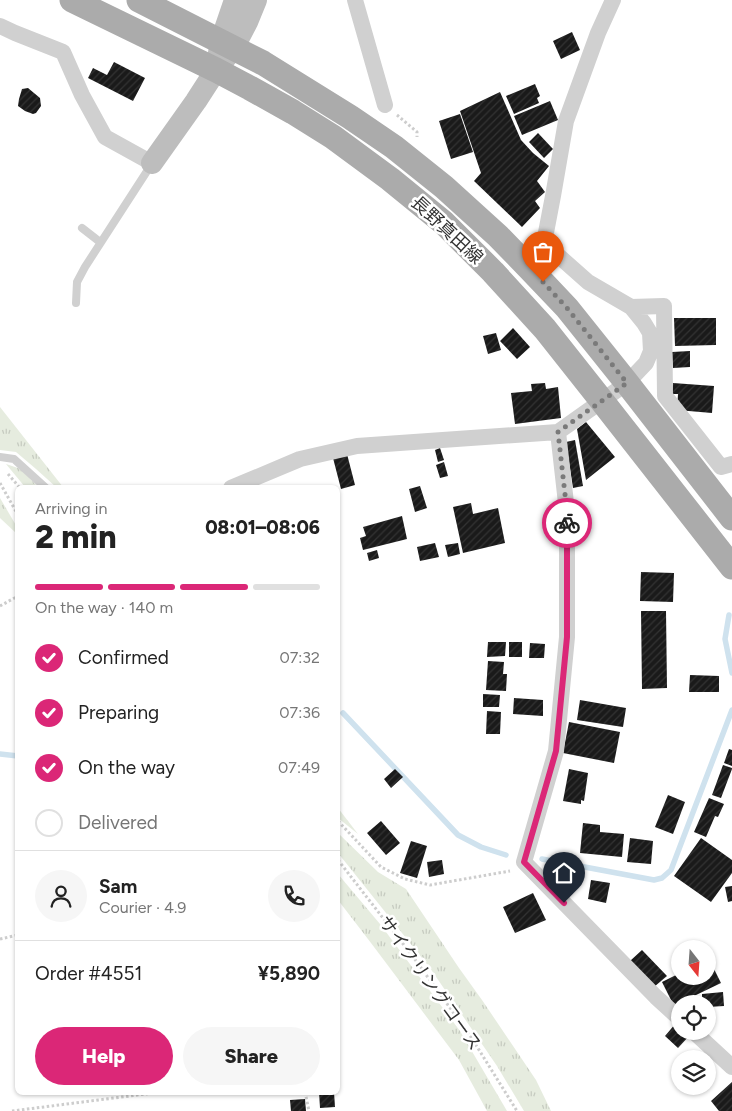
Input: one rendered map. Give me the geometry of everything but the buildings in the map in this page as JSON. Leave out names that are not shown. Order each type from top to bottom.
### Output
[{"type":"main road","name":"長野真田線","points":[[72,0],[216,70],[293,112],[333,137],[390,179],[444,223],[545,329],[732,567]]},
{"type":"main road","name":"長野真田線","points":[[140,0],[264,63],[394,147],[444,187],[498,236],[567,308],[627,383],[656,402],[718,470],[732,518]]},
{"type":"street","points":[[0,26],[63,52],[82,96],[105,136],[152,163],[216,70],[228,44],[235,0]]},
{"type":"street","points":[[228,44],[247,22],[256,0]]},
{"type":"street","points":[[354,0],[385,105]]},
{"type":"street","points":[[613,0],[598,32],[566,121],[544,243],[588,282],[631,307],[644,322],[658,344]]},
{"type":"street","points":[[631,307],[664,306],[658,344],[656,402]]},
{"type":"street","points":[[238,485],[300,459],[357,446],[558,432],[627,383],[646,363],[651,351],[658,344]]},
{"type":"street","points":[[558,432],[567,512],[567,637],[556,751],[524,862],[671,1011]]},
{"type":"street","points":[[703,1040],[732,1067]]},
{"type":"lane","points":[[76,303],[77,282],[100,242],[152,163]]},
{"type":"lane","points":[[82,228],[100,242]]},
{"type":"lane","points":[[0,457],[14,459],[43,485]]},
{"type":"path","points":[[385,105],[417,132],[417,142]]},
{"type":"path","points":[[0,483],[15,510]]},
{"type":"path","points":[[0,606],[15,598]]},
{"type":"path","points":[[340,823],[381,867],[405,880],[430,885],[508,871],[515,869],[524,862]]},
{"type":"path","name":"サイクリングコース","points":[[340,863],[414,958],[471,1037],[517,1111]]},
{"type":"path","points":[[0,939],[15,936]]},
{"type":"path","points":[[12,1111],[137,1095]]},
{"type":"path","points":[[305,1095],[308,1111]]},
{"type":"green space","points":[[0,407],[61,485],[54,485],[16,452],[0,450]]},
{"type":"green space","points":[[6,464],[21,469],[36,485],[23,485]]},
{"type":"green space","points":[[0,498],[15,524],[15,532],[0,518]]},
{"type":"green space","points":[[340,811],[358,834],[340,820]]},
{"type":"green space","points":[[340,835],[378,872],[406,889],[536,1080],[551,1111],[524,1111],[497,1066],[430,968],[340,856]]},
{"type":"green space","points":[[340,876],[380,924],[460,1031],[507,1111],[487,1111],[459,1060],[340,903]]},
{"type":"waterway","points":[[729,615],[725,639],[732,673]]},
{"type":"waterway","points":[[542,859],[654,880],[662,878],[671,870],[732,710]]},
{"type":"waterway","points":[[343,713],[458,835],[481,847],[506,855]]},
{"type":"waterway","points":[[0,754],[15,756]]},
{"type":"way so far","points":[[543,282],[567,308],[627,383],[558,432],[567,523]]},
{"type":"route","points":[[564,903],[524,862],[556,751],[567,637],[567,523]]}]
